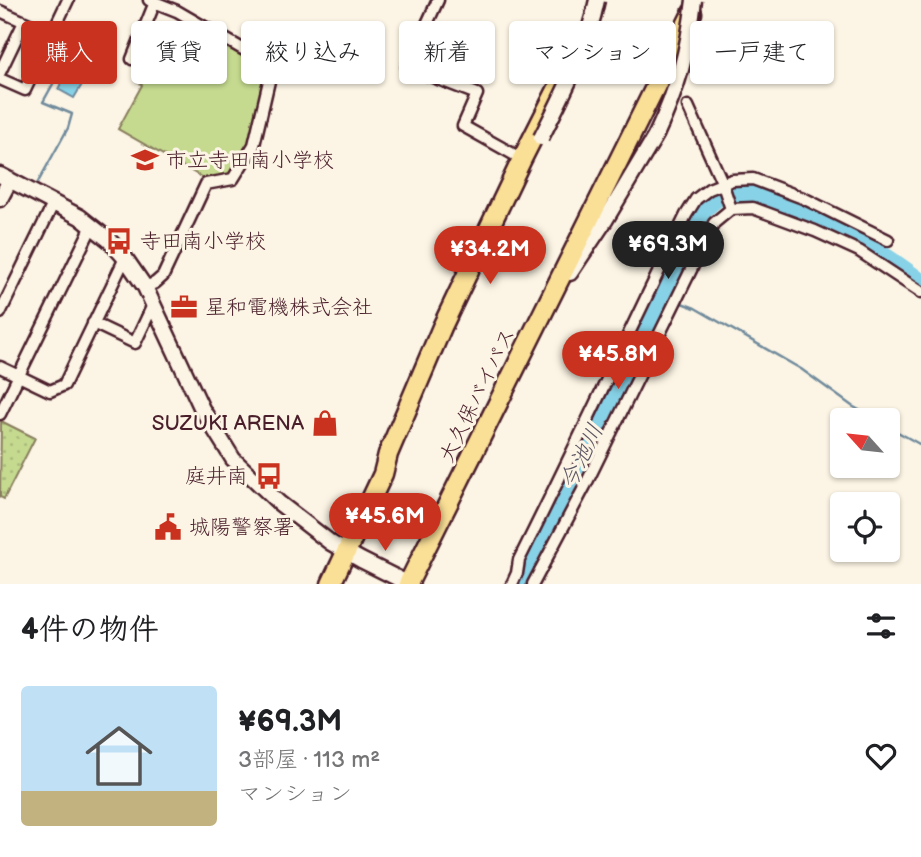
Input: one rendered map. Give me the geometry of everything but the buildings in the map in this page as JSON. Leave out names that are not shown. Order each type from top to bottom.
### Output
[{"type":"highway","points":[[588,21],[595,0]]},
{"type":"highway","points":[[592,21],[603,0]]},
{"type":"highway","name":"大久保バイパス","points":[[408,584],[696,0]]},
{"type":"highway","points":[[331,584],[383,474],[388,454],[442,327],[560,84]]},
{"type":"main road","points":[[404,418],[569,82],[583,47],[595,0]]},
{"type":"main road","points":[[541,317],[606,219],[656,135],[683,67],[696,0]]},
{"type":"main road","points":[[0,199],[5,177],[54,202],[109,240],[145,287],[202,410],[233,459],[279,503],[346,552],[408,584]]},
{"type":"street","points":[[58,21],[68,0]]},
{"type":"street","points":[[438,0],[407,67],[477,94],[463,126],[522,159]]},
{"type":"street","points":[[145,21],[152,1],[177,11],[265,62],[269,81],[254,145],[233,179],[206,184],[163,276],[145,287]]},
{"type":"street","points":[[0,11],[22,21]]},
{"type":"street","points":[[0,72],[21,28]]},
{"type":"street","points":[[0,79],[25,90],[28,84]]},
{"type":"street","points":[[688,106],[731,209]]},
{"type":"street","points":[[512,584],[519,560],[696,200],[720,184],[753,179],[824,207],[888,240]]},
{"type":"street","points":[[0,313],[54,202]]},
{"type":"street","points":[[533,584],[585,486],[714,223],[731,209],[753,208],[815,231],[859,251],[921,292]]},
{"type":"street","points":[[0,414],[92,226]]},
{"type":"street","points":[[0,367],[50,391],[64,385],[125,258]]},
{"type":"street","points":[[93,323],[135,343],[153,305]]},
{"type":"green space","points":[[227,45],[241,53],[241,84],[264,84],[249,143],[228,176],[205,179],[118,129],[142,85],[227,84]]},
{"type":"green space","points":[[1,421],[35,438],[4,499],[0,497]]},
{"type":"water","points":[[61,84],[82,84],[74,98],[58,89]]},
{"type":"waterway","points":[[37,184],[68,128],[72,114],[43,102],[53,84]]},
{"type":"waterway","name":"今池川","points":[[518,584],[704,209],[714,200],[729,194],[745,194],[804,214],[856,238],[921,282]]},
{"type":"waterway","points":[[661,295],[673,299]]},
{"type":"waterway","points":[[679,302],[695,308],[801,369],[856,408]]},
{"type":"waterway","points":[[900,433],[921,445]]},
{"type":"place","name":"市立寺田南小学校","points":[[145,160]]},
{"type":"place","name":"寺田南小学校","points":[[119,241]]},
{"type":"place","name":"星和電機株式会社","points":[[184,307]]},
{"type":"place","name":"SUZUKI ARENA","points":[[325,423]]},
{"type":"place","name":"庭井南","points":[[269,476]]},
{"type":"place","name":"城陽警察署","points":[[168,527]]}]
